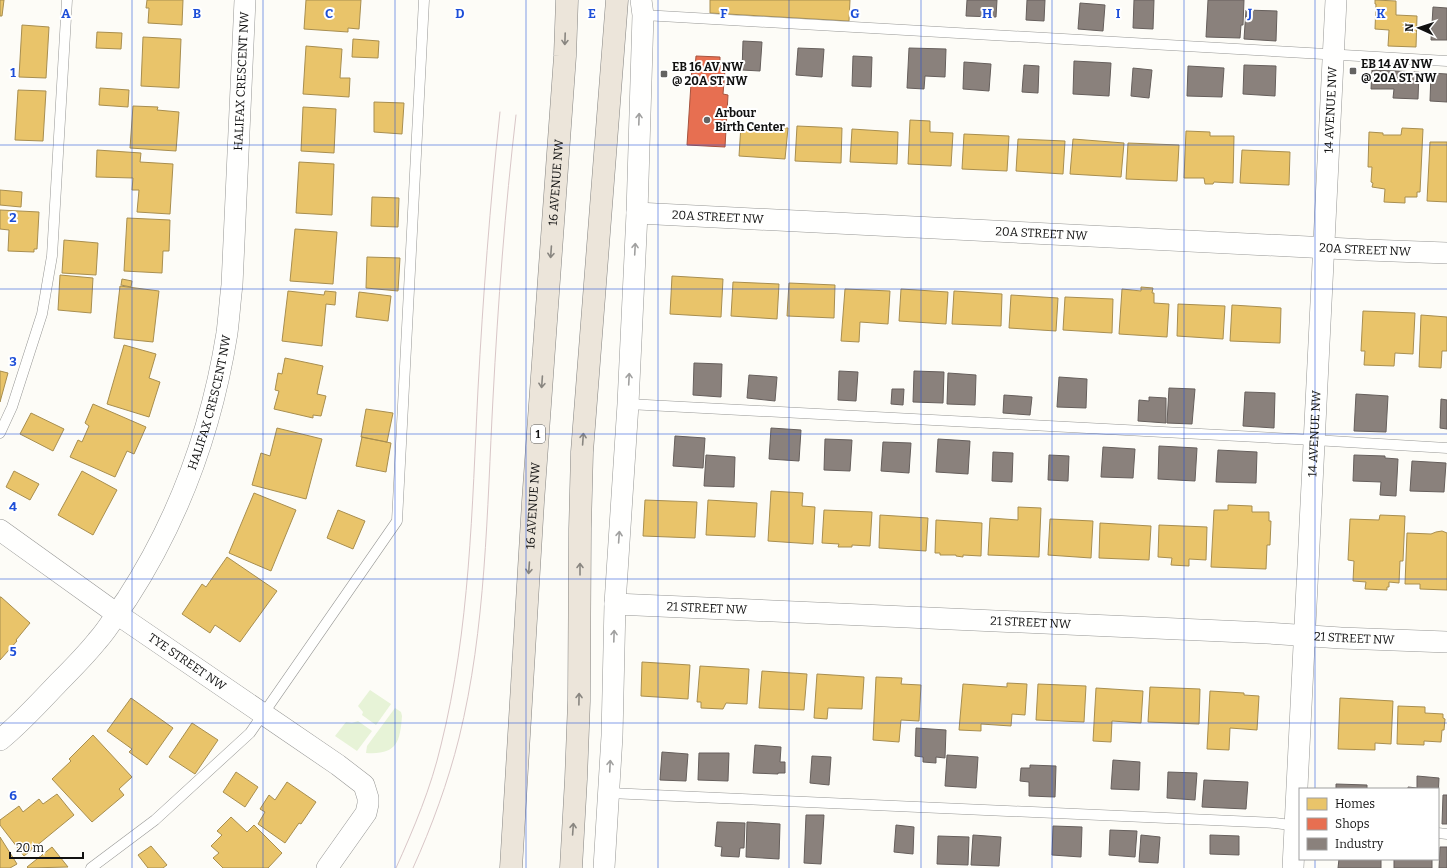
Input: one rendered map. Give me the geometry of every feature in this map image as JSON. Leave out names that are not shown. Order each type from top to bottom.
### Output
[{"type":"highway","name":"16 AVENUE NW","points":[[511,868],[534,494],[565,56],[567,0]]},
{"type":"highway","points":[[571,868],[579,701],[582,452],[617,0]]},
{"type":"street","name":"HALIFAX CRESCENT NW","points":[[0,740],[18,725],[98,641],[143,575],[179,501],[205,430],[219,378],[227,332],[232,285],[245,0]]},
{"type":"street","name":"14 AVENUE NW","points":[[1299,788],[1304,636],[1336,0]]},
{"type":"street","points":[[604,868],[612,736],[615,604],[628,404],[637,213],[642,8]]},
{"type":"street","name":"20A STREET NW","points":[[637,213],[1447,253]]},
{"type":"street","name":"TYE STREET NW","points":[[0,530],[117,614],[338,765],[364,785],[368,798],[366,812],[327,868]]},
{"type":"street","name":"21 STREET NW","points":[[615,604],[1447,642]]},
{"type":"street","name":"14 AVENUE NW","points":[[1293,868],[1298,826],[1299,794]]},
{"type":"lane","points":[[0,433],[12,407],[42,314],[52,256],[67,0]]},
{"type":"lane","points":[[91,868],[155,820],[250,733],[398,521],[424,0]]},
{"type":"lane","points":[[642,8],[1333,55],[1447,61]]},
{"type":"lane","points":[[628,404],[1447,448]]},
{"type":"lane","points":[[609,793],[1275,823],[1298,826]]},
{"type":"green space","points":[[370,690],[391,704],[376,725],[362,715],[363,712],[358,706]]},
{"type":"green space","points":[[395,708],[401,712],[402,716],[400,733],[395,745],[384,752],[366,753],[367,746]]},
{"type":"green space","points":[[358,721],[372,731],[357,751],[335,736],[346,722],[352,723]]},
{"type":"building: Homes","points":[[0,0],[4,0],[2,16],[0,16]]},
{"type":"building: Homes","points":[[147,0],[183,0],[182,25],[148,23],[149,8],[146,8]]},
{"type":"building: Homes","points":[[306,0],[361,0],[359,29],[348,28],[348,32],[304,29]]},
{"type":"building: Homes","points":[[710,0],[850,0],[849,21],[710,13]]},
{"type":"building: Homes","points":[[1375,0],[1396,1],[1396,15],[1417,16],[1416,47],[1388,46],[1389,30],[1375,29]]},
{"type":"building: Homes","points":[[22,25],[49,27],[46,78],[19,77]]},
{"type":"building: Homes","points":[[97,32],[122,33],[121,49],[96,48]]},
{"type":"building: Homes","points":[[143,37],[181,39],[179,88],[141,86]]},
{"type":"building: Homes","points":[[353,39],[379,41],[378,58],[352,57]]},
{"type":"building: Homes","points":[[306,46],[342,49],[340,78],[350,78],[349,97],[303,94]]},
{"type":"building: Homes","points":[[100,88],[129,90],[128,107],[99,105]]},
{"type":"building: Homes","points":[[18,90],[46,91],[43,141],[15,140]]},
{"type":"building: Homes","points":[[374,102],[404,103],[402,134],[374,132]]},
{"type":"building: Homes","points":[[133,106],[158,107],[157,110],[179,112],[176,151],[130,148]]},
{"type":"building: Homes","points":[[303,107],[336,109],[334,153],[301,151]]},
{"type":"building: Homes","points":[[910,120],[930,121],[930,132],[953,133],[951,166],[908,164]]},
{"type":"building: Homes","points":[[741,125],[788,128],[785,159],[739,156]]},
{"type":"building: Homes","points":[[797,126],[842,128],[841,163],[795,161]]},
{"type":"building: Homes","points":[[1402,128],[1423,129],[1420,192],[1417,192],[1417,197],[1405,197],[1405,203],[1384,202],[1385,189],[1372,187],[1372,167],[1368,167],[1369,132],[1383,133],[1383,135],[1401,135]]},
{"type":"building: Homes","points":[[852,129],[898,132],[897,164],[850,162]]},
{"type":"building: Homes","points":[[1186,131],[1210,132],[1210,136],[1234,136],[1233,183],[1214,182],[1213,184],[1205,184],[1204,178],[1184,178]]},
{"type":"building: Homes","points":[[964,134],[1009,136],[1007,171],[962,169]]},
{"type":"building: Homes","points":[[1018,139],[1065,141],[1063,174],[1016,171]]},
{"type":"building: Homes","points":[[1073,139],[1124,143],[1121,177],[1070,174]]},
{"type":"building: Homes","points":[[1430,142],[1447,142],[1447,202],[1427,201]]},
{"type":"building: Homes","points":[[1128,143],[1179,145],[1177,181],[1126,179]]},
{"type":"building: Homes","points":[[97,150],[141,153],[140,162],[173,164],[170,214],[137,212],[139,190],[132,190],[133,178],[96,177]]},
{"type":"building: Homes","points":[[1242,150],[1290,152],[1289,185],[1240,183]]},
{"type":"building: Homes","points":[[299,162],[334,164],[332,215],[296,213]]},
{"type":"building: Homes","points":[[0,190],[22,192],[21,207],[0,205]]},
{"type":"building: Homes","points":[[372,197],[399,198],[398,227],[371,226]]},
{"type":"building: Homes","points":[[0,210],[39,212],[37,249],[34,249],[34,252],[8,251],[9,230],[0,229]]},
{"type":"building: Homes","points":[[127,218],[170,220],[169,251],[163,251],[162,273],[124,271]]},
{"type":"building: Homes","points":[[295,229],[337,232],[333,284],[290,281]]},
{"type":"building: Homes","points":[[64,240],[98,243],[96,275],[62,273]]},
{"type":"building: Homes","points":[[367,257],[400,258],[398,291],[366,288]]},
{"type":"building: Homes","points":[[60,275],[93,278],[91,313],[58,310]]},
{"type":"building: Homes","points":[[672,276],[723,279],[721,317],[670,314]]},
{"type":"building: Homes","points":[[122,279],[132,281],[131,287],[121,285]]},
{"type":"building: Homes","points":[[733,282],[779,284],[777,319],[731,316]]},
{"type":"building: Homes","points":[[789,283],[835,285],[834,318],[787,316]]},
{"type":"building: Homes","points":[[120,286],[159,291],[153,342],[114,338]]},
{"type":"building: Homes","points":[[1141,287],[1153,288],[1152,293],[1154,293],[1154,303],[1169,304],[1167,337],[1119,334],[1122,289],[1141,291]]},
{"type":"building: Homes","points":[[845,289],[890,291],[888,324],[860,322],[859,342],[841,341]]},
{"type":"building: Homes","points":[[901,289],[948,292],[946,324],[899,321]]},
{"type":"building: Homes","points":[[288,291],[324,295],[325,291],[336,292],[335,305],[326,304],[322,346],[282,341]]},
{"type":"building: Homes","points":[[954,291],[1002,294],[1001,326],[952,324]]},
{"type":"building: Homes","points":[[359,292],[391,296],[388,321],[356,317]]},
{"type":"building: Homes","points":[[1011,295],[1058,298],[1056,331],[1009,328]]},
{"type":"building: Homes","points":[[1065,297],[1113,299],[1112,333],[1063,330]]},
{"type":"building: Homes","points":[[1178,304],[1225,306],[1223,339],[1177,336]]},
{"type":"building: Homes","points":[[1232,305],[1281,308],[1280,343],[1230,341]]},
{"type":"building: Homes","points":[[1363,311],[1415,313],[1413,354],[1395,353],[1394,366],[1364,365],[1365,351],[1361,351]]},
{"type":"building: Homes","points":[[1421,315],[1447,317],[1447,351],[1442,351],[1441,368],[1419,367]]},
{"type":"building: Homes","points":[[124,345],[156,354],[149,378],[160,382],[149,417],[107,404]]},
{"type":"building: Homes","points":[[285,358],[323,366],[317,394],[326,396],[321,416],[313,415],[313,418],[274,409],[279,391],[275,390],[278,373],[282,374]]},
{"type":"building: Homes","points":[[0,371],[8,373],[0,402]]},
{"type":"building: Homes","points":[[93,404],[146,427],[134,454],[127,451],[115,477],[70,457],[78,440],[82,442],[89,426],[85,423]]},
{"type":"building: Homes","points":[[366,409],[393,413],[387,442],[361,437]]},
{"type":"building: Homes","points":[[31,413],[64,429],[53,451],[20,434]]},
{"type":"building: Homes","points":[[277,428],[322,439],[306,499],[252,485],[261,453],[270,456]]},
{"type":"building: Homes","points":[[362,437],[391,443],[386,472],[356,466]]},
{"type":"building: Homes","points":[[14,471],[39,484],[30,500],[6,487]]},
{"type":"building: Homes","points":[[82,471],[117,490],[93,535],[58,515]]},
{"type":"building: Homes","points":[[771,491],[803,493],[802,506],[815,507],[813,544],[768,541]]},
{"type":"building: Homes","points":[[254,493],[296,510],[271,571],[229,553]]},
{"type":"building: Homes","points":[[645,500],[697,502],[695,538],[643,536]]},
{"type":"building: Homes","points":[[708,500],[757,503],[755,537],[706,535]]},
{"type":"building: Homes","points":[[1228,505],[1252,506],[1252,512],[1269,512],[1269,521],[1271,521],[1270,545],[1267,545],[1266,569],[1211,567],[1214,510],[1228,510]]},
{"type":"building: Homes","points":[[1018,507],[1041,508],[1039,557],[988,555],[990,518],[1018,520]]},
{"type":"building: Homes","points":[[338,510],[365,521],[353,549],[327,538]]},
{"type":"building: Homes","points":[[824,510],[872,512],[870,546],[852,545],[852,547],[838,547],[839,544],[822,543]]},
{"type":"building: Homes","points":[[880,515],[928,518],[926,551],[879,548]]},
{"type":"building: Homes","points":[[1380,515],[1405,516],[1403,561],[1400,561],[1399,583],[1389,582],[1389,587],[1387,587],[1387,590],[1365,589],[1366,582],[1353,581],[1354,561],[1348,560],[1350,519],[1379,520]]},
{"type":"building: Homes","points":[[1050,519],[1093,521],[1091,558],[1048,555]]},
{"type":"building: Homes","points":[[936,520],[982,523],[981,556],[963,555],[963,557],[956,555],[940,555],[940,553],[935,553]]},
{"type":"building: Homes","points":[[1100,523],[1151,526],[1149,560],[1099,558]]},
{"type":"building: Homes","points":[[1159,525],[1207,527],[1206,560],[1189,559],[1189,566],[1171,565],[1172,558],[1158,557]]},
{"type":"building: Homes","points":[[1442,531],[1447,533],[1447,590],[1420,589],[1420,584],[1405,584],[1407,533],[1431,534]]},
{"type":"building: Homes","points":[[227,557],[277,591],[240,642],[215,625],[210,633],[182,614],[202,584],[206,587]]},
{"type":"building: Homes","points":[[0,597],[30,623],[16,640],[17,641],[0,660]]},
{"type":"building: Homes","points":[[642,662],[690,665],[688,699],[641,696]]},
{"type":"building: Homes","points":[[700,666],[749,669],[747,704],[726,703],[723,709],[701,708],[701,702],[697,702]]},
{"type":"building: Homes","points":[[762,671],[807,674],[804,710],[759,708]]},
{"type":"building: Homes","points":[[817,674],[864,677],[862,709],[828,708],[827,719],[814,718]]},
{"type":"building: Homes","points":[[876,677],[902,678],[901,684],[921,685],[919,721],[901,720],[899,742],[873,740]]},
{"type":"building: Homes","points":[[1007,683],[1027,684],[1025,715],[1012,714],[1011,726],[981,724],[981,731],[959,730],[963,684],[1007,687]]},
{"type":"building: Homes","points":[[1038,684],[1086,686],[1084,722],[1036,720]]},
{"type":"building: Homes","points":[[1150,687],[1200,689],[1199,724],[1148,722]]},
{"type":"building: Homes","points":[[1096,688],[1143,691],[1141,723],[1112,721],[1111,742],[1093,741]]},
{"type":"building: Homes","points":[[1210,691],[1244,693],[1244,695],[1259,696],[1257,730],[1230,728],[1229,750],[1207,749]]},
{"type":"building: Homes","points":[[131,698],[173,728],[147,765],[129,752],[132,749],[107,731]]},
{"type":"building: Homes","points":[[1340,698],[1393,701],[1391,744],[1375,743],[1375,750],[1338,749]]},
{"type":"building: Homes","points":[[1398,706],[1425,707],[1425,713],[1443,714],[1443,718],[1445,719],[1441,742],[1424,741],[1424,745],[1397,744]]},
{"type":"building: Homes","points":[[192,723],[218,740],[195,774],[169,757]]},
{"type":"building: Homes","points":[[93,735],[132,777],[119,789],[124,795],[92,822],[52,779],[71,761],[69,759]]},
{"type":"building: Homes","points":[[236,772],[258,787],[245,807],[223,792]]},
{"type":"building: Homes","points":[[287,782],[316,802],[301,824],[299,823],[285,843],[258,824],[265,812],[260,809],[269,795],[275,800]]},
{"type":"building: Homes","points":[[57,794],[74,815],[24,856],[0,825],[0,820],[19,806],[23,812],[39,799],[43,804]]},
{"type":"building: Homes","points":[[231,817],[247,832],[254,825],[282,853],[268,868],[223,868],[213,858],[219,853],[211,846],[222,835],[217,831]]},
{"type":"building: Homes","points":[[0,837],[17,864],[10,868],[0,868]]},
{"type":"building: Homes","points":[[151,846],[167,865],[163,868],[148,868],[138,855]]},
{"type":"building: Homes","points":[[52,847],[68,867],[27,867]]},
{"type":"building: Shops","name":"Arbour Birth Center","points":[[696,56],[720,57],[720,70],[725,70],[723,94],[728,95],[725,147],[687,145],[692,68],[695,68]]},
{"type":"building: Industry","points":[[967,0],[997,0],[996,17],[966,16]]},
{"type":"building: Industry","points":[[1027,0],[1045,0],[1044,21],[1026,20]]},
{"type":"building: Industry","points":[[1134,0],[1154,0],[1153,29],[1133,28]]},
{"type":"building: Industry","points":[[1208,0],[1244,0],[1243,25],[1241,25],[1240,38],[1206,37]]},
{"type":"building: Industry","points":[[1080,3],[1105,5],[1103,31],[1078,29]]},
{"type":"building: Industry","points":[[1433,7],[1447,8],[1447,40],[1431,40]]},
{"type":"building: Industry","points":[[1246,10],[1277,11],[1276,41],[1244,39]]},
{"type":"building: Industry","points":[[743,41],[762,42],[760,71],[742,70]]},
{"type":"building: Industry","points":[[798,48],[824,49],[822,77],[796,75]]},
{"type":"building: Industry","points":[[909,48],[946,49],[945,77],[925,76],[924,89],[907,88]]},
{"type":"building: Industry","points":[[853,56],[872,57],[871,87],[852,86]]},
{"type":"building: Industry","points":[[1074,61],[1111,63],[1109,96],[1073,94]]},
{"type":"building: Industry","points":[[964,62],[991,64],[989,91],[963,89]]},
{"type":"building: Industry","points":[[1024,65],[1039,66],[1038,93],[1022,92]]},
{"type":"building: Industry","points":[[1244,65],[1276,66],[1275,96],[1243,94]]},
{"type":"building: Industry","points":[[1188,66],[1224,68],[1222,97],[1187,96]]},
{"type":"building: Industry","points":[[1133,68],[1152,70],[1149,98],[1131,96]]},
{"type":"building: Industry","points":[[1372,70],[1419,72],[1418,99],[1393,98],[1394,89],[1371,89]]},
{"type":"building: Industry","points":[[1431,73],[1447,74],[1447,102],[1430,101]]},
{"type":"building: Industry","points":[[694,363],[722,364],[721,397],[693,395]]},
{"type":"building: Industry","points":[[839,371],[858,372],[856,401],[838,400]]},
{"type":"building: Industry","points":[[914,371],[944,372],[943,403],[913,402]]},
{"type":"building: Industry","points":[[948,373],[976,375],[975,405],[947,404]]},
{"type":"building: Industry","points":[[749,375],[777,377],[775,401],[747,398]]},
{"type":"building: Industry","points":[[1059,377],[1087,379],[1086,408],[1057,407]]},
{"type":"building: Industry","points":[[1169,388],[1195,389],[1192,424],[1167,423]]},
{"type":"building: Industry","points":[[892,389],[904,389],[903,405],[891,404]]},
{"type":"building: Industry","points":[[1245,392],[1275,393],[1274,428],[1243,426]]},
{"type":"building: Industry","points":[[1356,394],[1388,396],[1386,432],[1354,431]]},
{"type":"building: Industry","points":[[1004,395],[1032,397],[1030,415],[1003,413]]},
{"type":"building: Industry","points":[[1149,397],[1166,398],[1166,423],[1138,421],[1139,400],[1149,401]]},
{"type":"building: Industry","points":[[1441,399],[1447,400],[1447,429],[1440,428]]},
{"type":"building: Industry","points":[[771,428],[801,430],[799,461],[769,459]]},
{"type":"building: Industry","points":[[675,436],[705,438],[703,468],[673,466]]},
{"type":"building: Industry","points":[[825,439],[852,440],[850,471],[824,470]]},
{"type":"building: Industry","points":[[938,439],[970,441],[968,474],[936,472]]},
{"type":"building: Industry","points":[[883,442],[911,443],[909,473],[881,471]]},
{"type":"building: Industry","points":[[1159,446],[1197,448],[1195,481],[1158,479]]},
{"type":"building: Industry","points":[[1103,447],[1135,449],[1133,478],[1101,477]]},
{"type":"building: Industry","points":[[1218,450],[1257,452],[1256,483],[1216,482]]},
{"type":"building: Industry","points":[[993,452],[1013,453],[1012,482],[992,481]]},
{"type":"building: Industry","points":[[706,455],[735,457],[734,487],[704,486]]},
{"type":"building: Industry","points":[[1049,455],[1069,456],[1068,481],[1048,480]]},
{"type":"building: Industry","points":[[1354,455],[1385,456],[1385,458],[1398,459],[1396,496],[1380,495],[1381,482],[1353,481]]},
{"type":"building: Industry","points":[[1412,461],[1446,463],[1444,492],[1410,491]]},
{"type":"building: Industry","points":[[916,728],[946,730],[945,758],[936,757],[936,763],[923,762],[923,757],[915,756]]},
{"type":"building: Industry","points":[[755,745],[781,747],[780,762],[785,762],[785,773],[753,773]]},
{"type":"building: Industry","points":[[662,752],[688,754],[686,781],[660,780]]},
{"type":"building: Industry","points":[[699,753],[729,753],[728,781],[698,780]]},
{"type":"building: Industry","points":[[947,755],[978,757],[976,788],[945,786]]},
{"type":"building: Industry","points":[[812,756],[831,757],[829,785],[810,783]]},
{"type":"building: Industry","points":[[1113,760],[1140,762],[1139,790],[1111,789]]},
{"type":"building: Industry","points":[[1030,765],[1056,766],[1055,797],[1029,796],[1029,782],[1020,781],[1021,768],[1030,768]]},
{"type":"building: Industry","points":[[1168,772],[1197,773],[1195,800],[1167,798]]},
{"type":"building: Industry","points":[[1417,776],[1439,778],[1439,788],[1417,788]]},
{"type":"building: Industry","points":[[1204,780],[1248,782],[1246,809],[1202,807]]},
{"type":"building: Industry","points":[[1336,784],[1367,785],[1367,788],[1336,788]]},
{"type":"building: Industry","points":[[1443,795],[1447,795],[1447,824],[1442,824]]},
{"type":"building: Industry","points":[[806,815],[824,815],[821,864],[804,863]]},
{"type":"building: Industry","points":[[717,822],[745,823],[744,848],[740,848],[739,857],[721,856],[722,847],[715,846]]},
{"type":"building: Industry","points":[[747,822],[780,824],[779,859],[746,857]]},
{"type":"building: Industry","points":[[896,825],[914,827],[913,854],[894,852]]},
{"type":"building: Industry","points":[[1053,826],[1082,827],[1081,857],[1052,855]]},
{"type":"building: Industry","points":[[1110,830],[1137,831],[1135,857],[1109,855]]},
{"type":"building: Industry","points":[[973,835],[1001,837],[999,866],[971,865]]},
{"type":"building: Industry","points":[[1141,835],[1160,837],[1158,863],[1139,862]]},
{"type":"building: Industry","points":[[1210,835],[1239,836],[1239,855],[1210,854]]},
{"type":"building: Industry","points":[[938,836],[969,837],[968,865],[937,864]]},
{"type":"building: Industry","points":[[1440,847],[1447,847],[1447,868],[1439,868]]},
{"type":"building: Industry","points":[[1339,860],[1381,860],[1381,868],[1338,868]]},
{"type":"building: Industry","points":[[1394,860],[1432,860],[1432,868],[1394,868]]},
{"type":"tram line","points":[[396,868],[422,808],[437,761],[451,701],[458,657],[468,568],[485,285],[500,112]]},
{"type":"tram line","points":[[413,868],[439,804],[455,754],[468,697],[475,655],[487,526],[502,256],[516,115]]},
{"type":"place","name":"EB 14 AV NW @ 20A ST NW","points":[[1353,71]]},
{"type":"place","name":"EB 16 AV NW @ 20A ST NW","points":[[664,74]]},
{"type":"place","name":"Arbour Birth Center","points":[[707,120]]}]
